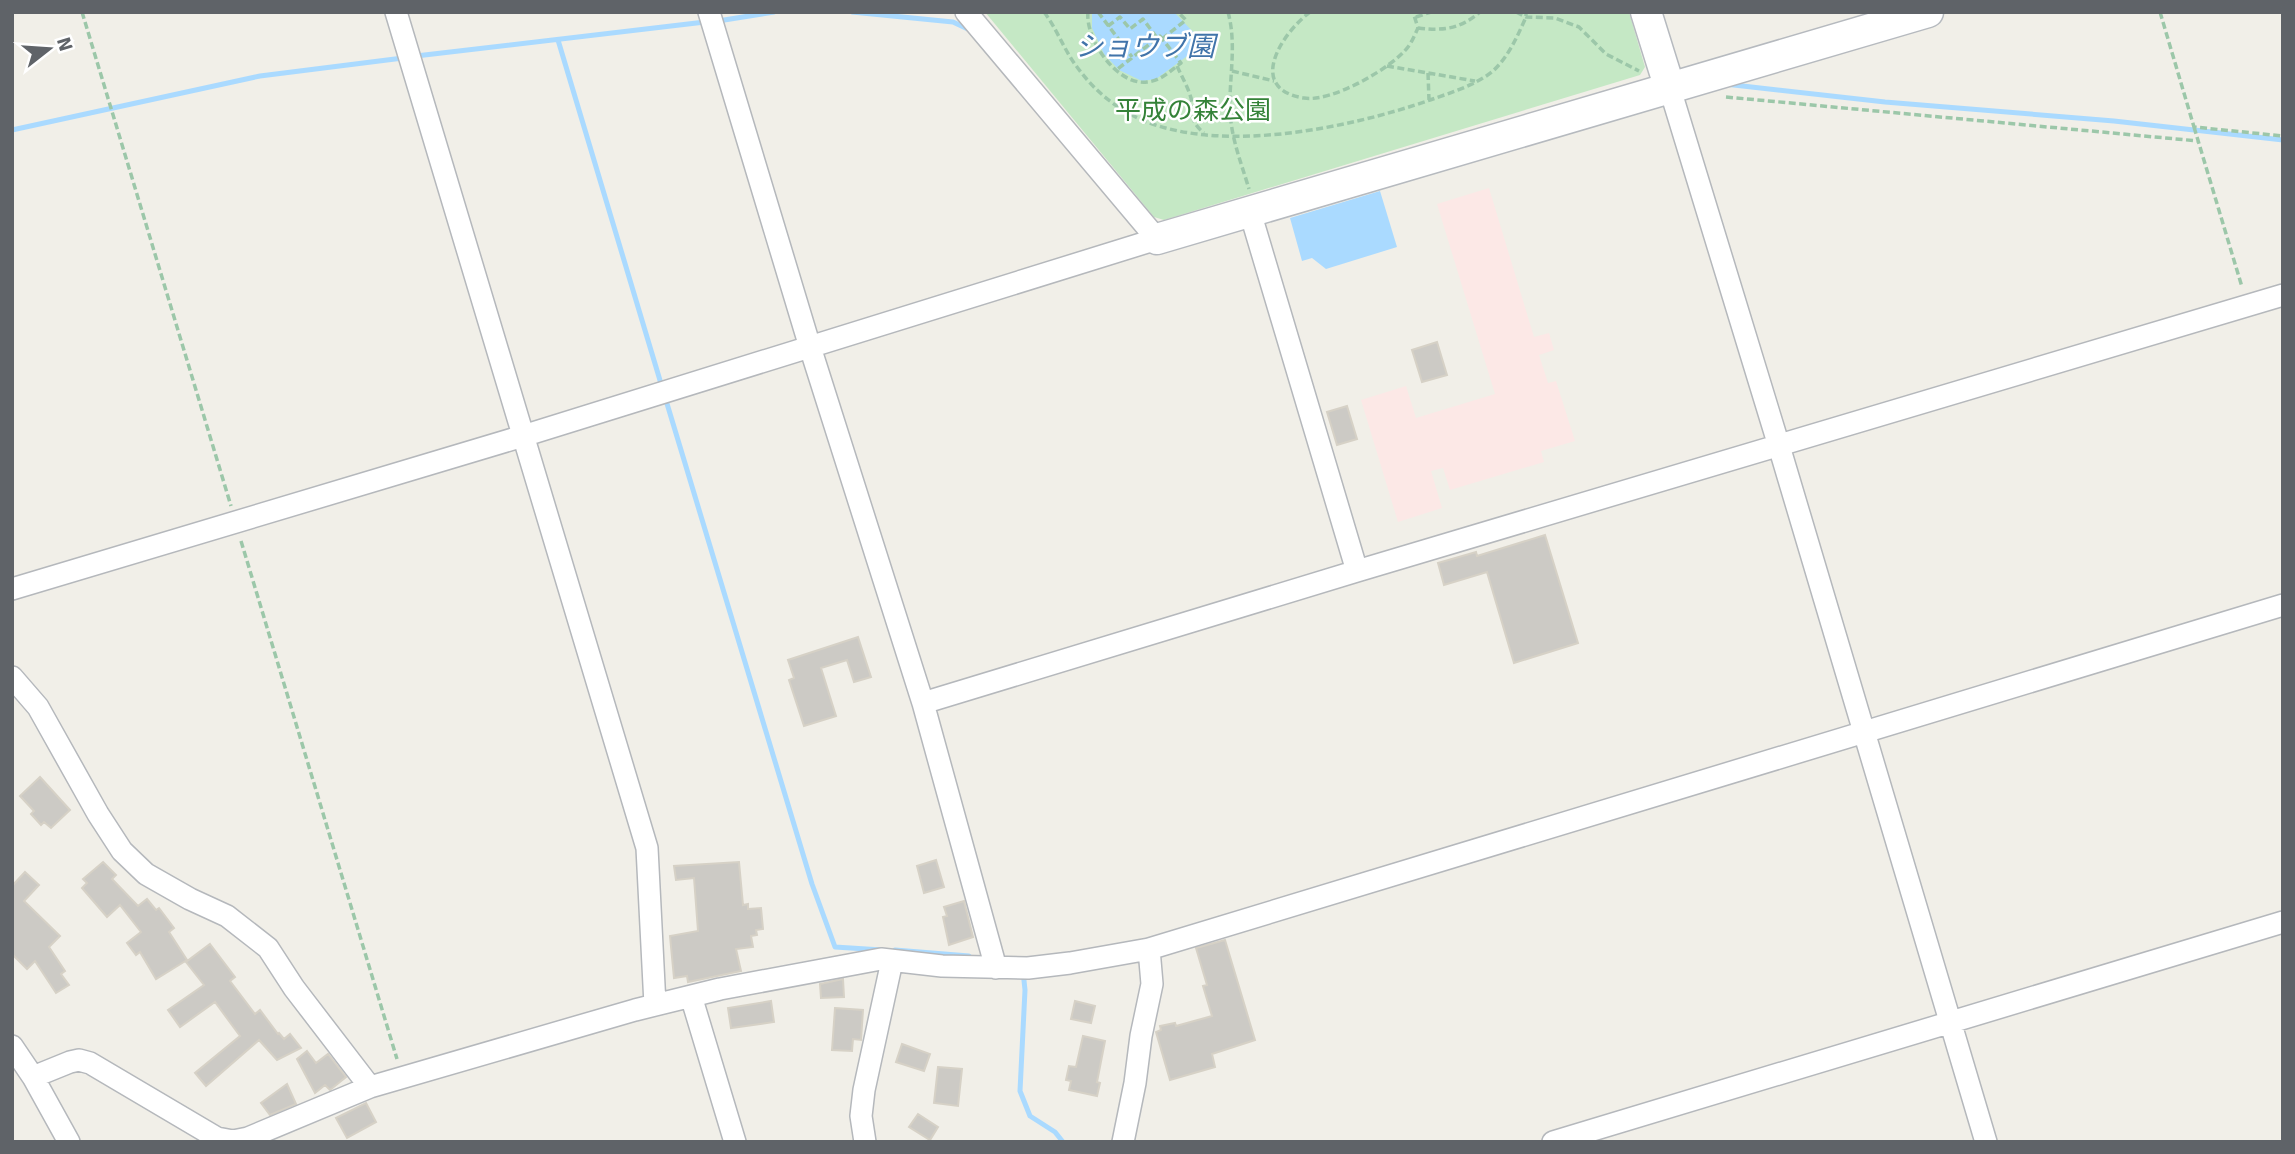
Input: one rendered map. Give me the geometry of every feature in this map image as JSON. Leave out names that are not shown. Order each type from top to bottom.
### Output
[{"type":"street","points":[[396,12],[647,848],[655,1005]]},
{"type":"street","points":[[709,12],[810,347],[923,704],[996,968]]},
{"type":"street","points":[[966,12],[1157,239]]},
{"type":"street","points":[[1646,12],[1657,81],[1779,446],[1986,1142]]},
{"type":"street","points":[[12,589],[523,436],[1251,212],[1657,81],[1712,77],[1928,12]]},
{"type":"street","points":[[1251,212],[1357,571]]},
{"type":"street","points":[[923,704],[1357,571],[2283,295]]},
{"type":"street","points":[[33,1077],[70,1062],[79,1060],[90,1063],[217,1138],[233,1141],[268,1131],[370,1087],[691,996],[881,959],[942,966],[1028,968],[1149,949],[2283,605]]},
{"type":"street","points":[[12,677],[38,707],[122,851],[146,874],[227,916],[268,948],[370,1087]]},
{"type":"street","points":[[1553,1142],[2283,922]]},
{"type":"street","points":[[1123,1142],[1152,984],[1149,949]]},
{"type":"street","points":[[865,1142],[861,1116],[864,1090],[892,961]]},
{"type":"street","points":[[691,996],[735,1142]]},
{"type":"street","points":[[12,1045],[69,1142]]},
{"type":"path","points":[[82,12],[403,1077]]},
{"type":"path","points":[[1044,12],[1076,66],[1101,96],[1129,114],[1159,127],[1231,135],[1319,129],[1363,120],[1458,90],[1492,72],[1511,50],[1526,15]]},
{"type":"path","points":[[1050,20],[1054,12]]},
{"type":"path","points":[[1088,12],[1089,30],[1095,44],[1115,71],[1126,78],[1139,82],[1160,79],[1179,65]]},
{"type":"path","points":[[1097,12],[1132,57]]},
{"type":"path","points":[[1115,71],[1186,20],[1178,12]]},
{"type":"path","points":[[1228,12],[1232,36],[1231,135],[1246,180]]},
{"type":"path","points":[[1300,12],[1303,18]]},
{"type":"path","points":[[1274,81],[1272,67],[1277,51],[1288,33],[1310,12]]},
{"type":"path","points":[[1232,71],[1274,81],[1286,93],[1307,99],[1333,94],[1357,84],[1387,66],[1408,47],[1418,28],[1413,12]]},
{"type":"path","points":[[1416,18],[1431,12]]},
{"type":"path","points":[[1418,28],[1445,29],[1466,23],[1480,12]]},
{"type":"path","points":[[1516,12],[1567,21],[1579,27],[1606,54],[1657,81]]},
{"type":"path","points":[[1564,12],[1567,21]]},
{"type":"path","points":[[2160,12],[2248,306]]},
{"type":"path","points":[[1108,26],[1120,17],[1130,29],[1143,19],[1179,65],[1192,102],[1195,126],[1205,134]]},
{"type":"path","points":[[1387,66],[1475,81]]},
{"type":"path","points":[[1428,73],[1429,100]]},
{"type":"path","points":[[1712,77],[1717,93],[1726,97],[2198,141]]},
{"type":"path","points":[[2194,127],[2283,136]]},
{"type":"shaded area","points":[[1489,188],[1534,337],[1549,333],[1554,350],[1539,355],[1548,383],[1556,381],[1575,441],[1541,451],[1544,462],[1450,490],[1443,468],[1431,471],[1442,508],[1398,522],[1361,400],[1406,386],[1416,418],[1495,394],[1437,204]]},
{"type":"green space","name":"平成の森公園","points":[[985,12],[1629,12],[1645,67],[1640,75],[1164,220],[1154,217]]},
{"type":"water","name":"ショウブ園","points":[[1092,12],[1174,12],[1197,36],[1190,54],[1156,79],[1142,81],[1119,70],[1104,54],[1092,28]]},
{"type":"water","points":[[1380,191],[1397,247],[1326,269],[1312,258],[1302,261],[1290,218]]},
{"type":"building","points":[[1437,342],[1447,375],[1422,382],[1412,350]]},
{"type":"building","points":[[1347,406],[1357,439],[1337,445],[1327,412]]},
{"type":"building","points":[[1545,535],[1578,643],[1514,663],[1487,572],[1444,585],[1438,563],[1476,552],[1477,556]]},
{"type":"building","points":[[858,637],[871,677],[854,682],[847,660],[821,668],[836,716],[804,726],[789,680],[794,678],[788,660]]},
{"type":"building","points":[[40,777],[70,810],[51,828],[44,822],[41,825],[31,814],[34,811],[20,796]]},
{"type":"building","points":[[936,860],[944,887],[924,893],[917,866]]},
{"type":"building","points":[[103,862],[116,875],[112,879],[138,906],[147,899],[156,910],[159,908],[174,928],[169,932],[187,960],[156,979],[140,952],[136,955],[127,943],[141,932],[120,905],[107,917],[82,888],[87,883],[83,879]]},
{"type":"building","points":[[739,862],[743,905],[748,904],[748,909],[761,908],[763,929],[756,930],[757,935],[751,936],[753,947],[736,949],[741,971],[688,982],[687,976],[674,978],[670,936],[698,931],[694,878],[676,880],[674,866]]},
{"type":"building","points":[[25,872],[39,885],[24,901],[60,936],[49,947],[65,971],[61,974],[69,985],[56,993],[35,961],[27,969],[12,954],[12,886]]},
{"type":"building","points":[[964,901],[973,937],[949,945],[943,917],[947,916],[944,907]]},
{"type":"building","points":[[1225,940],[1255,1040],[1212,1054],[1215,1067],[1170,1080],[1156,1032],[1161,1030],[1160,1026],[1175,1023],[1176,1026],[1212,1016],[1203,986],[1207,985],[1196,948]]},
{"type":"building","points":[[210,944],[235,977],[230,981],[255,1014],[260,1010],[278,1034],[284,1039],[290,1034],[301,1048],[277,1060],[259,1040],[206,1086],[195,1073],[240,1036],[215,1002],[180,1027],[168,1010],[204,985],[186,962]]},
{"type":"building","points":[[843,979],[844,997],[821,998],[820,984]]},
{"type":"building","points":[[771,1001],[774,1022],[731,1028],[728,1008]]},
{"type":"building","points":[[1075,1001],[1095,1006],[1091,1023],[1071,1019]]},
{"type":"building","points":[[835,1008],[863,1010],[861,1040],[853,1039],[852,1051],[832,1050]]},
{"type":"building","points":[[1083,1036],[1105,1041],[1097,1096],[1069,1090],[1071,1081],[1066,1080],[1069,1066],[1076,1067]]},
{"type":"building","points":[[902,1044],[930,1054],[924,1071],[896,1062]]},
{"type":"building","points":[[307,1051],[316,1063],[328,1054],[346,1077],[330,1090],[325,1085],[315,1093],[297,1059]]},
{"type":"building","points":[[938,1067],[962,1069],[958,1106],[934,1103]]},
{"type":"building","points":[[287,1084],[296,1104],[270,1115],[261,1103]]},
{"type":"building","points":[[366,1103],[376,1122],[347,1138],[336,1118]]},
{"type":"building","points":[[918,1114],[938,1127],[930,1140],[909,1127]]},
{"type":"waterway","points":[[718,21],[774,12]]},
{"type":"waterway","points":[[852,12],[953,22],[970,30]]},
{"type":"waterway","points":[[416,56],[705,22]]},
{"type":"waterway","points":[[558,40],[662,387]]},
{"type":"waterway","points":[[12,130],[260,76],[403,58]]},
{"type":"waterway","points":[[1725,84],[2283,140]]},
{"type":"waterway","points":[[665,397],[812,884],[835,947],[882,950]]},
{"type":"waterway","points":[[895,950],[969,956]]},
{"type":"waterway","points":[[1023,971],[1025,990],[1020,1091],[1030,1116],[1055,1132],[1063,1142]]}]
